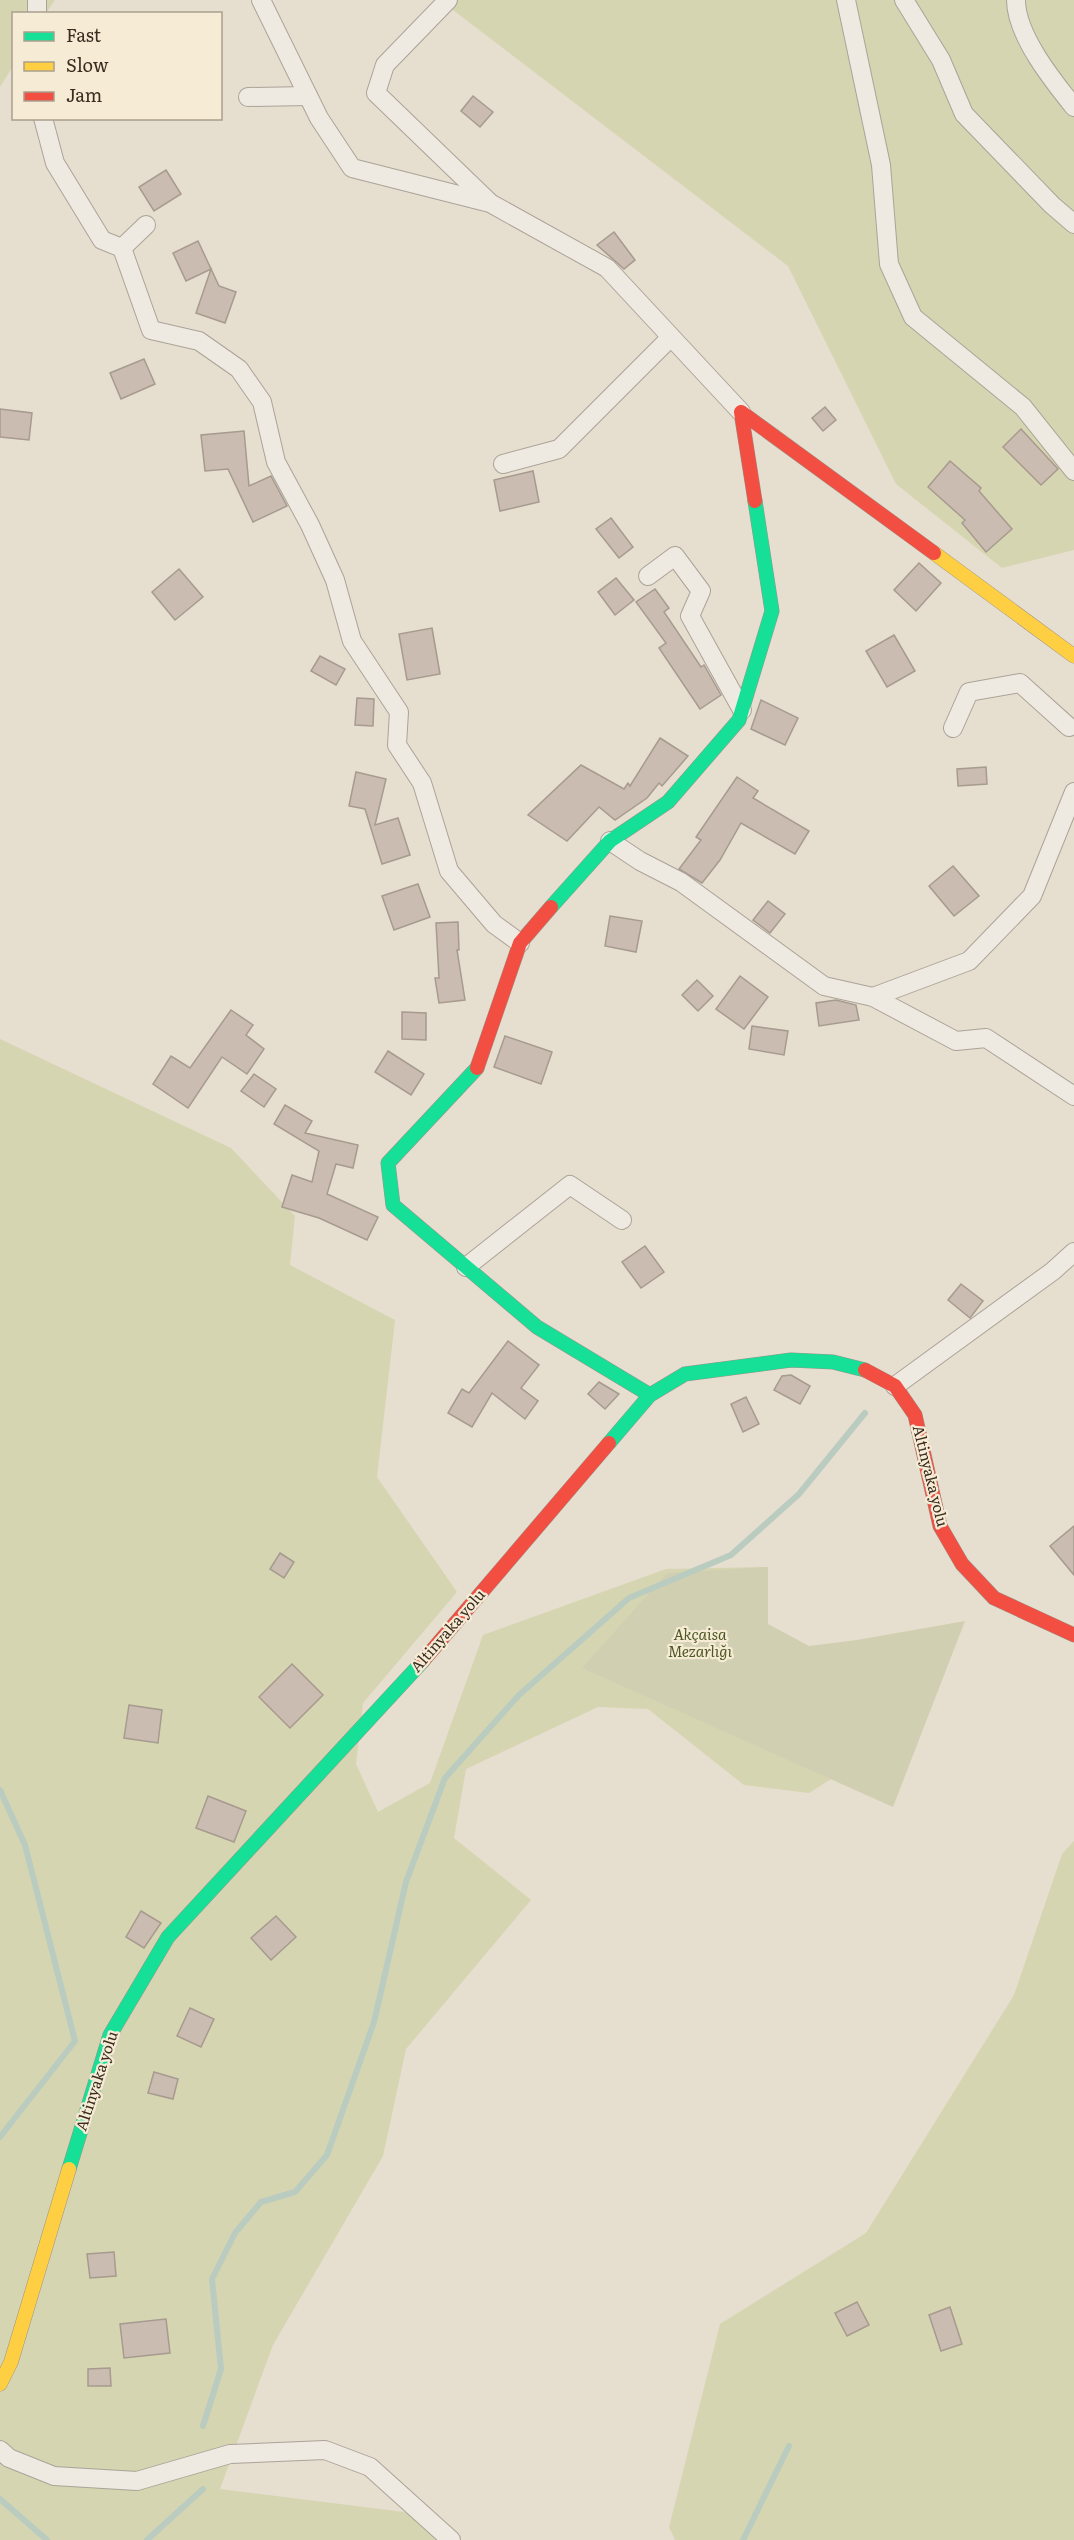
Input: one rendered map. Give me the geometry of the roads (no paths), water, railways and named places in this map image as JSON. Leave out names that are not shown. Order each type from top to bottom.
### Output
[{"type":"main road","points":[[741,412],[1074,656]]},
{"type":"main road","points":[[650,1395],[537,1327],[393,1205],[388,1163],[428,1123],[479,1066],[520,943],[610,841],[668,802],[739,720],[772,611],[741,412]]},
{"type":"main road","name":"Altinyaka yolu","points":[[0,2384],[11,2362],[110,2034],[168,1937],[424,1660],[650,1395],[685,1374],[791,1360],[833,1362],[867,1370],[894,1386],[915,1415],[940,1526],[962,1564],[994,1598],[1074,1635]]},
{"type":"street","points":[[261,0],[266,5],[288,58],[308,96],[352,168],[490,203],[607,268],[741,412]]},
{"type":"street","points":[[448,0],[385,65],[376,93],[490,203]]},
{"type":"street","points":[[846,0],[881,165],[889,264],[913,317],[1023,407],[1074,471]]},
{"type":"street","points":[[904,0],[941,60],[964,114],[1052,206],[1074,224]]},
{"type":"street","points":[[1016,5],[1042,68],[1074,107]]},
{"type":"street","points":[[248,97],[308,96]]},
{"type":"street","points":[[44,120],[55,163],[102,240],[123,248]]},
{"type":"street","points":[[123,248],[146,225]]},
{"type":"street","points":[[123,248],[151,330],[199,341],[239,369],[262,402],[276,462],[310,525],[335,580],[352,641],[399,712],[397,745],[422,783],[449,871],[487,917],[520,943]]},
{"type":"street","points":[[503,464],[559,449],[671,337]]},
{"type":"street","points":[[648,576],[675,556],[701,591],[690,616],[742,710]]},
{"type":"street","points":[[953,728],[969,692],[1020,683],[1072,730]]},
{"type":"street","points":[[873,997],[969,961],[1032,896],[1070,810],[1074,792]]},
{"type":"street","points":[[610,841],[640,861],[681,882],[824,986],[873,997],[956,1041],[986,1038],[1074,1096]]},
{"type":"street","points":[[466,1267],[570,1185],[622,1220]]},
{"type":"street","points":[[894,1386],[1036,1284],[1074,1252]]},
{"type":"street","points":[[0,2450],[9,2458],[54,2476],[137,2481],[230,2454],[325,2450],[370,2467],[450,2540]]},
{"type":"waterway","points":[[203,2426],[221,2369],[212,2279],[235,2233],[261,2202],[295,2192],[327,2155],[374,2022],[406,1882],[445,1778],[519,1695],[629,1598],[731,1555],[799,1494],[865,1413]]},
{"type":"waterway","points":[[0,1790],[25,1845],[75,2041],[0,2137]]},
{"type":"waterway","points":[[743,2540],[789,2446]]},
{"type":"waterway","points":[[147,2540],[203,2489]]},
{"type":"waterway","points":[[0,2499],[47,2540]]},
{"type":"park label","name":"Akçaisa Mezarlığı","points":[[700,1644]]}]
